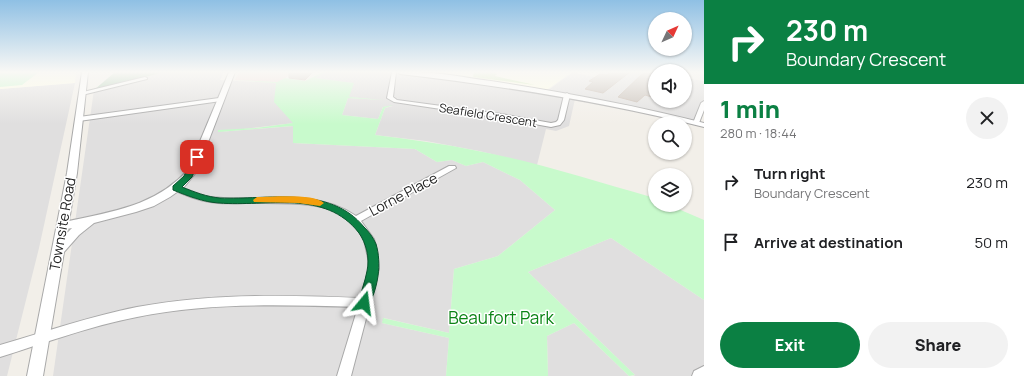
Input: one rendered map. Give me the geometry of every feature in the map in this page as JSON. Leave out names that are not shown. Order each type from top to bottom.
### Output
[{"type":"street","name":"Townsite Road","points":[[35,376],[72,173],[80,119],[82,90]]},
{"type":"street","points":[[82,93],[97,90]]},
{"type":"street","points":[[61,227],[138,208],[176,188],[192,171],[224,90]]},
{"type":"street","name":"Seafield Crescent","points":[[391,90],[390,98],[396,101],[501,116],[551,125],[558,124],[561,120],[567,95]]},
{"type":"street","points":[[533,90],[567,95],[704,126]]},
{"type":"street","points":[[80,119],[219,100]]},
{"type":"street","points":[[696,123],[704,104]]},
{"type":"street","name":"Lorne Place","points":[[354,220],[452,168]]},
{"type":"street","points":[[176,188],[197,196],[219,200],[290,200],[311,202],[335,209],[354,220],[369,239],[374,270],[344,376]]},
{"type":"street","points":[[57,250],[75,232],[96,218]]},
{"type":"street","points":[[0,351],[138,312],[207,302],[242,300],[364,303]]},
{"type":"street","points":[[699,376],[704,372]]},
{"type":"shaded area","points":[[0,90],[74,90],[39,248],[7,376],[0,376]]},
{"type":"shaded area","points":[[94,90],[279,90],[294,123],[218,132],[294,126],[293,143],[415,149],[437,162],[452,160],[466,166],[483,162],[520,180],[555,210],[498,256],[454,269],[449,333],[384,318],[382,323],[449,338],[446,376],[53,376]]},
{"type":"shaded area","points":[[351,90],[522,90],[575,99],[569,126],[556,131],[546,129],[537,165],[479,151],[426,141],[375,135],[385,108],[393,106],[383,107],[378,119],[342,115],[348,98],[383,100],[348,97]]},
{"type":"shaded area","points":[[549,90],[648,90],[648,108],[692,108],[692,90],[704,90],[704,99],[694,122],[692,122],[692,116],[666,116],[547,91]]},
{"type":"shaded area","points":[[611,238],[704,300],[704,376],[633,376],[635,375],[528,272]]},
{"type":"shaded area","points":[[574,323],[629,376],[548,376],[547,336]]},
{"type":"green space","name":"Beaufort Park","points":[[275,90],[352,90],[349,97],[384,100],[348,98],[342,115],[378,119],[383,107],[393,105],[385,108],[375,135],[465,148],[543,166],[648,196],[648,212],[685,212],[704,220],[704,300],[611,238],[528,272],[635,375],[629,376],[574,323],[547,336],[548,376],[446,376],[449,338],[382,323],[383,318],[449,333],[454,269],[498,256],[555,210],[520,180],[483,162],[466,166],[452,160],[437,162],[415,149],[293,143],[293,126],[218,132],[218,130],[256,128],[293,123],[274,102]]},
{"type":"building","points":[[587,90],[607,90],[603,93]]},
{"type":"building","points":[[626,90],[648,90],[648,96],[645,95],[637,102],[618,97]]},
{"type":"slow traffic","points":[[257,200],[298,200],[320,203]]},
{"type":"route","points":[[197,157],[188,177],[176,188],[207,199],[232,201],[298,200],[311,202],[335,209],[354,220],[369,239],[372,252],[374,270],[364,303]]}]
